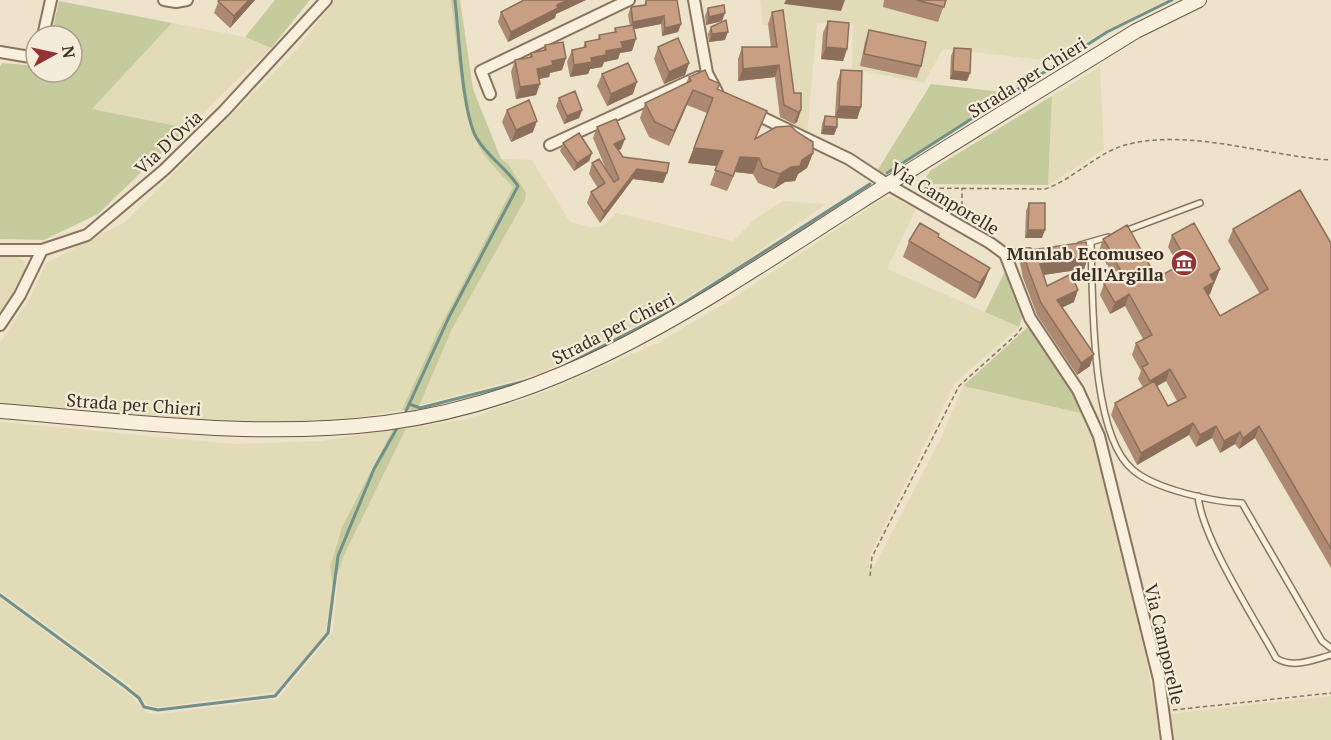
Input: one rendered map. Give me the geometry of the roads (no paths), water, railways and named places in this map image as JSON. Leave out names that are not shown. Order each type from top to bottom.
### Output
[{"type":"main road","name":"Strada per Chieri","points":[[0,411],[249,430],[329,429],[388,422],[448,411],[544,383],[641,338],[1136,31],[1198,0]]},
{"type":"street","points":[[46,24],[51,0]]},
{"type":"street","points":[[164,0],[176,3],[186,0]]},
{"type":"street","name":"Via D'Ovia","points":[[0,250],[42,250],[87,235],[155,178],[224,111],[326,0]]},
{"type":"street","points":[[490,93],[481,71],[629,0]]},
{"type":"street","points":[[694,0],[707,73],[717,92],[726,98]]},
{"type":"street","points":[[0,52],[24,56]]},
{"type":"street","points":[[550,145],[707,73]]},
{"type":"street","name":"Via Camporelle","points":[[744,109],[849,159],[1005,254],[1030,318],[1078,390],[1100,436],[1159,679],[1167,740]]},
{"type":"street","points":[[0,325],[20,295],[42,250]]},
{"type":"lane","points":[[1070,246],[1091,243],[1200,203]]},
{"type":"lane","points":[[1091,243],[1098,389],[1105,420],[1117,447],[1131,470],[1152,481],[1215,502],[1242,503],[1322,641],[1331,648]]},
{"type":"lane","points":[[1005,254],[1037,250]]},
{"type":"lane","points":[[1197,496],[1199,512],[1211,538],[1276,658],[1286,664],[1292,664],[1331,655]]},
{"type":"waterway","points":[[406,411],[449,317],[518,186],[491,157],[476,137],[471,125],[464,91],[455,0]]},
{"type":"waterway","points":[[887,173],[1107,32],[1172,0]]},
{"type":"waterway","points":[[566,365],[673,310],[870,184]]},
{"type":"waterway","points":[[409,404],[420,408],[526,381]]},
{"type":"waterway","points":[[0,595],[124,686],[139,698],[144,707],[158,710],[275,696],[328,633],[338,556],[374,469],[396,430]]},
{"type":"place","name":"Munlab Ecomuseo dell'Argilla","points":[[1184,263]]}]
